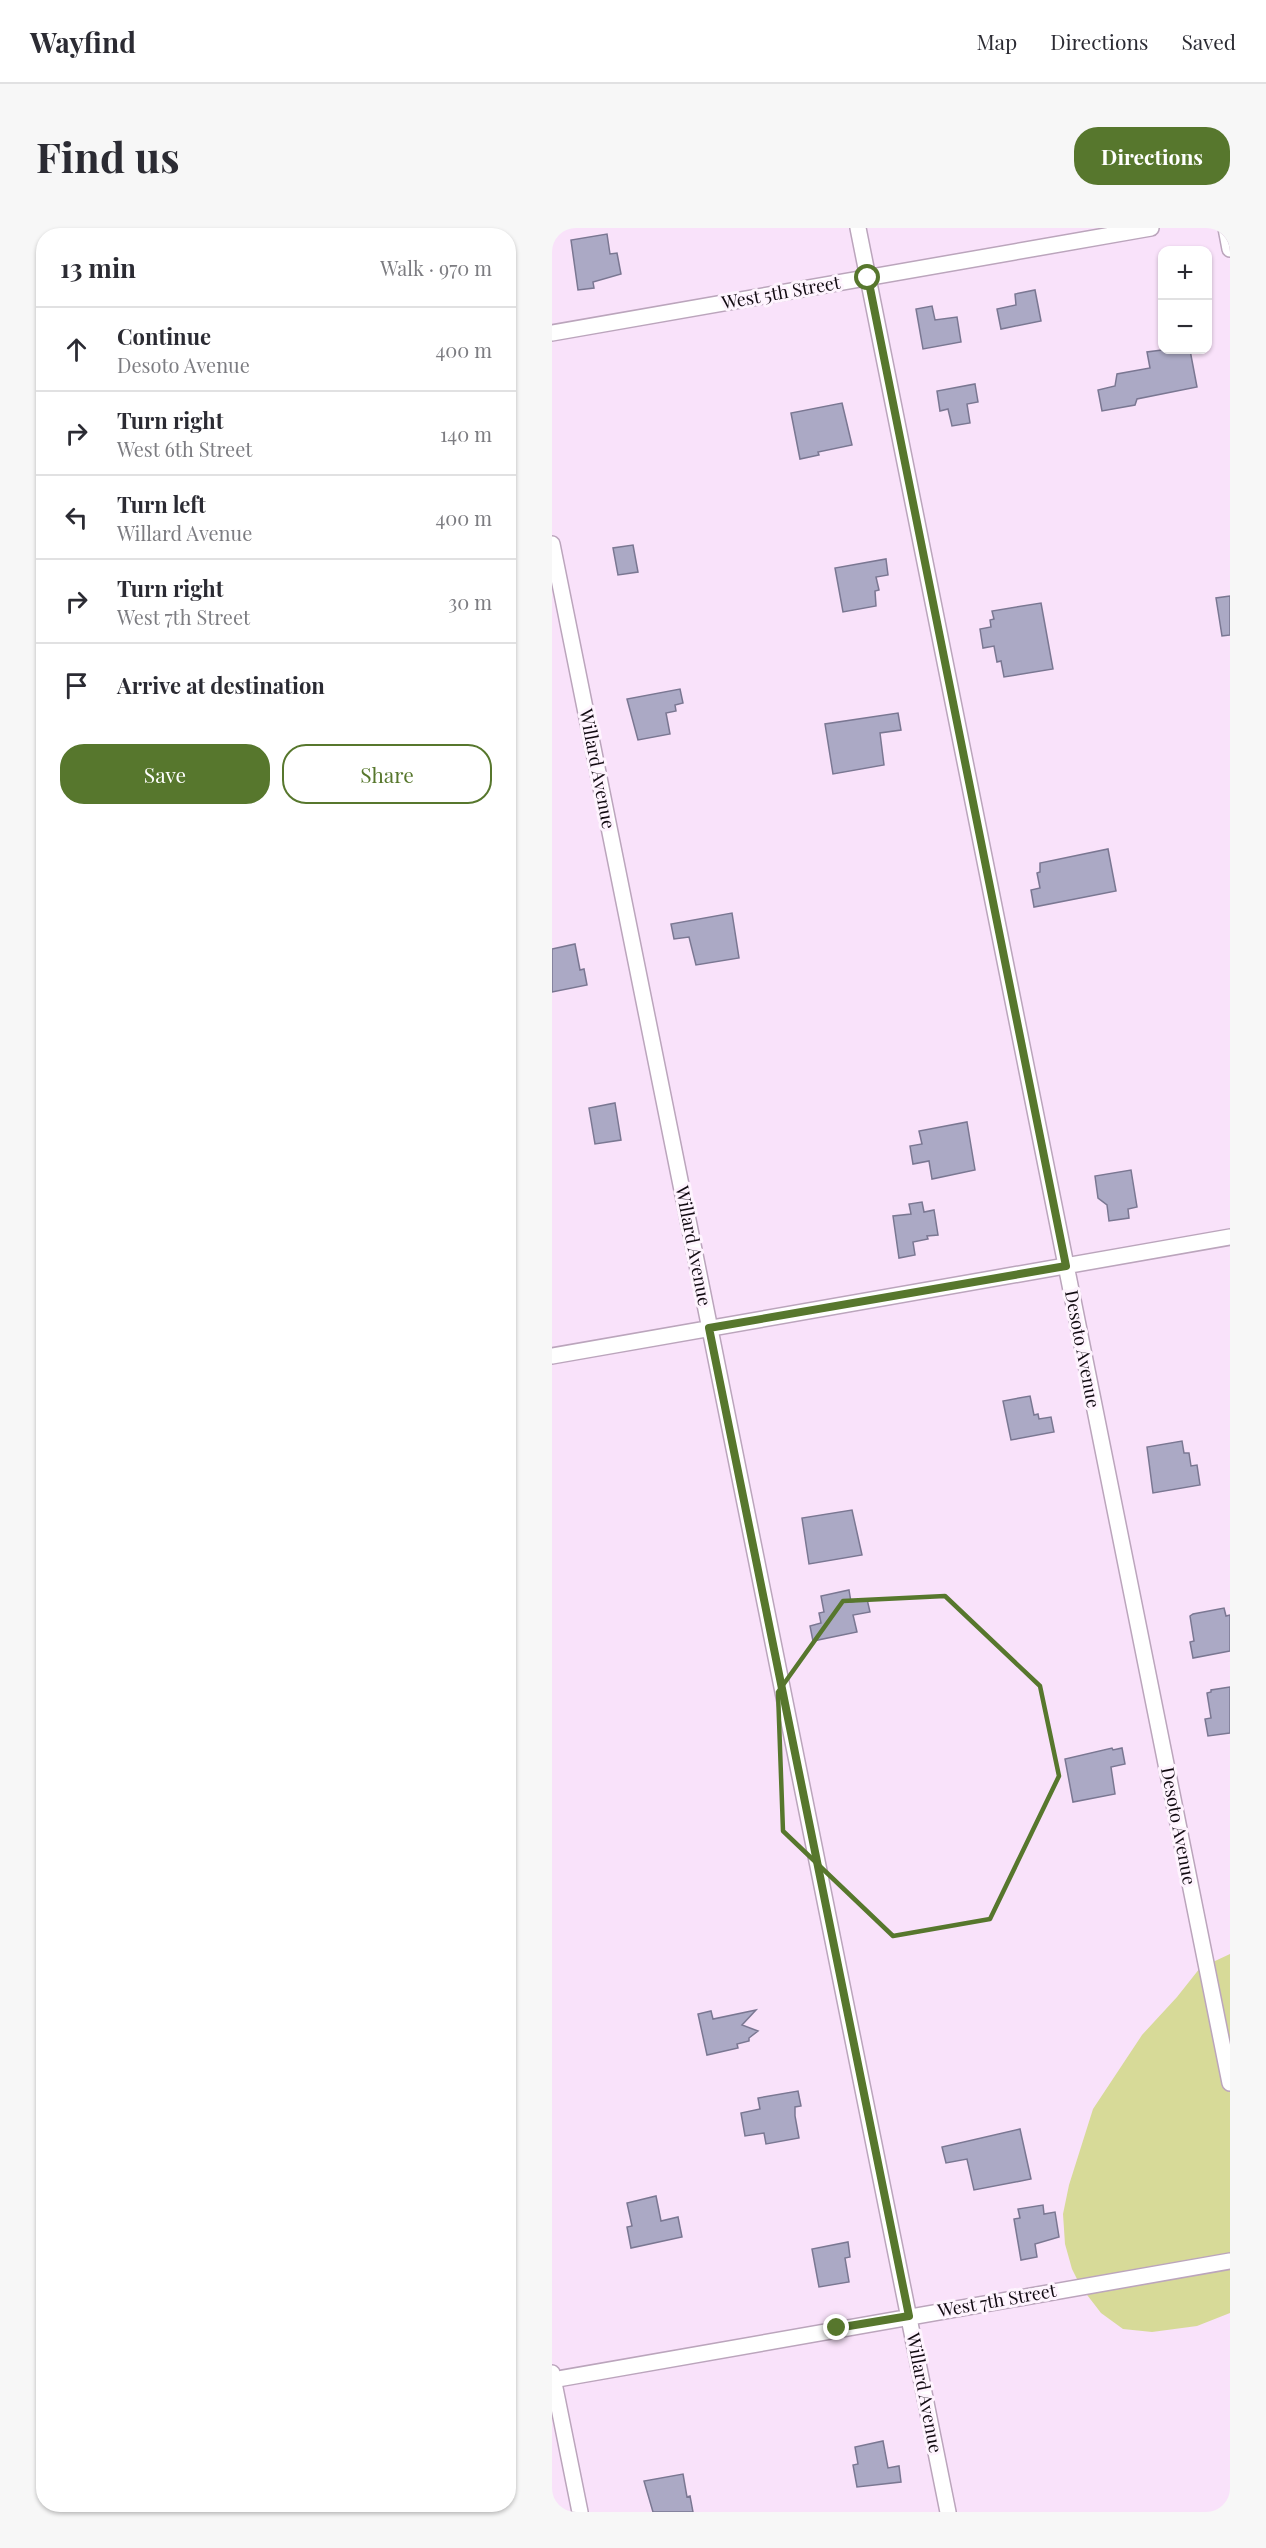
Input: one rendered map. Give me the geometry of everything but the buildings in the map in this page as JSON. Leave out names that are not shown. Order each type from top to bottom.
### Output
[{"type":"street","name":"Desoto Avenue","points":[[858,228],[1230,2082]]},
{"type":"street","name":"West 5th Street","points":[[552,333],[1151,228]]},
{"type":"street","points":[[1226,228],[1230,249]]},
{"type":"street","name":"Willard Avenue","points":[[552,544],[948,2512]]},
{"type":"street","points":[[552,1356],[1230,1237]]},
{"type":"street","name":"West 7th Street","points":[[552,2377],[1230,2261]]},
{"type":"street","points":[[552,2377],[580,2512]]},
{"type":"highlighted area","points":[[945,1596],[1040,1686],[1059,1776],[990,1919],[893,1936],[783,1831],[778,1692],[843,1601]]},
{"type":"green space","points":[[1230,1954],[1230,2313],[1197,2326],[1152,2332],[1123,2329],[1101,2313],[1081,2287],[1072,2269],[1065,2244],[1063,2214],[1069,2185],[1093,2109],[1142,2035],[1200,1968]]},
{"type":"route","points":[[837,2328],[909,2316],[709,1328],[1066,1266],[868,278]]}]
